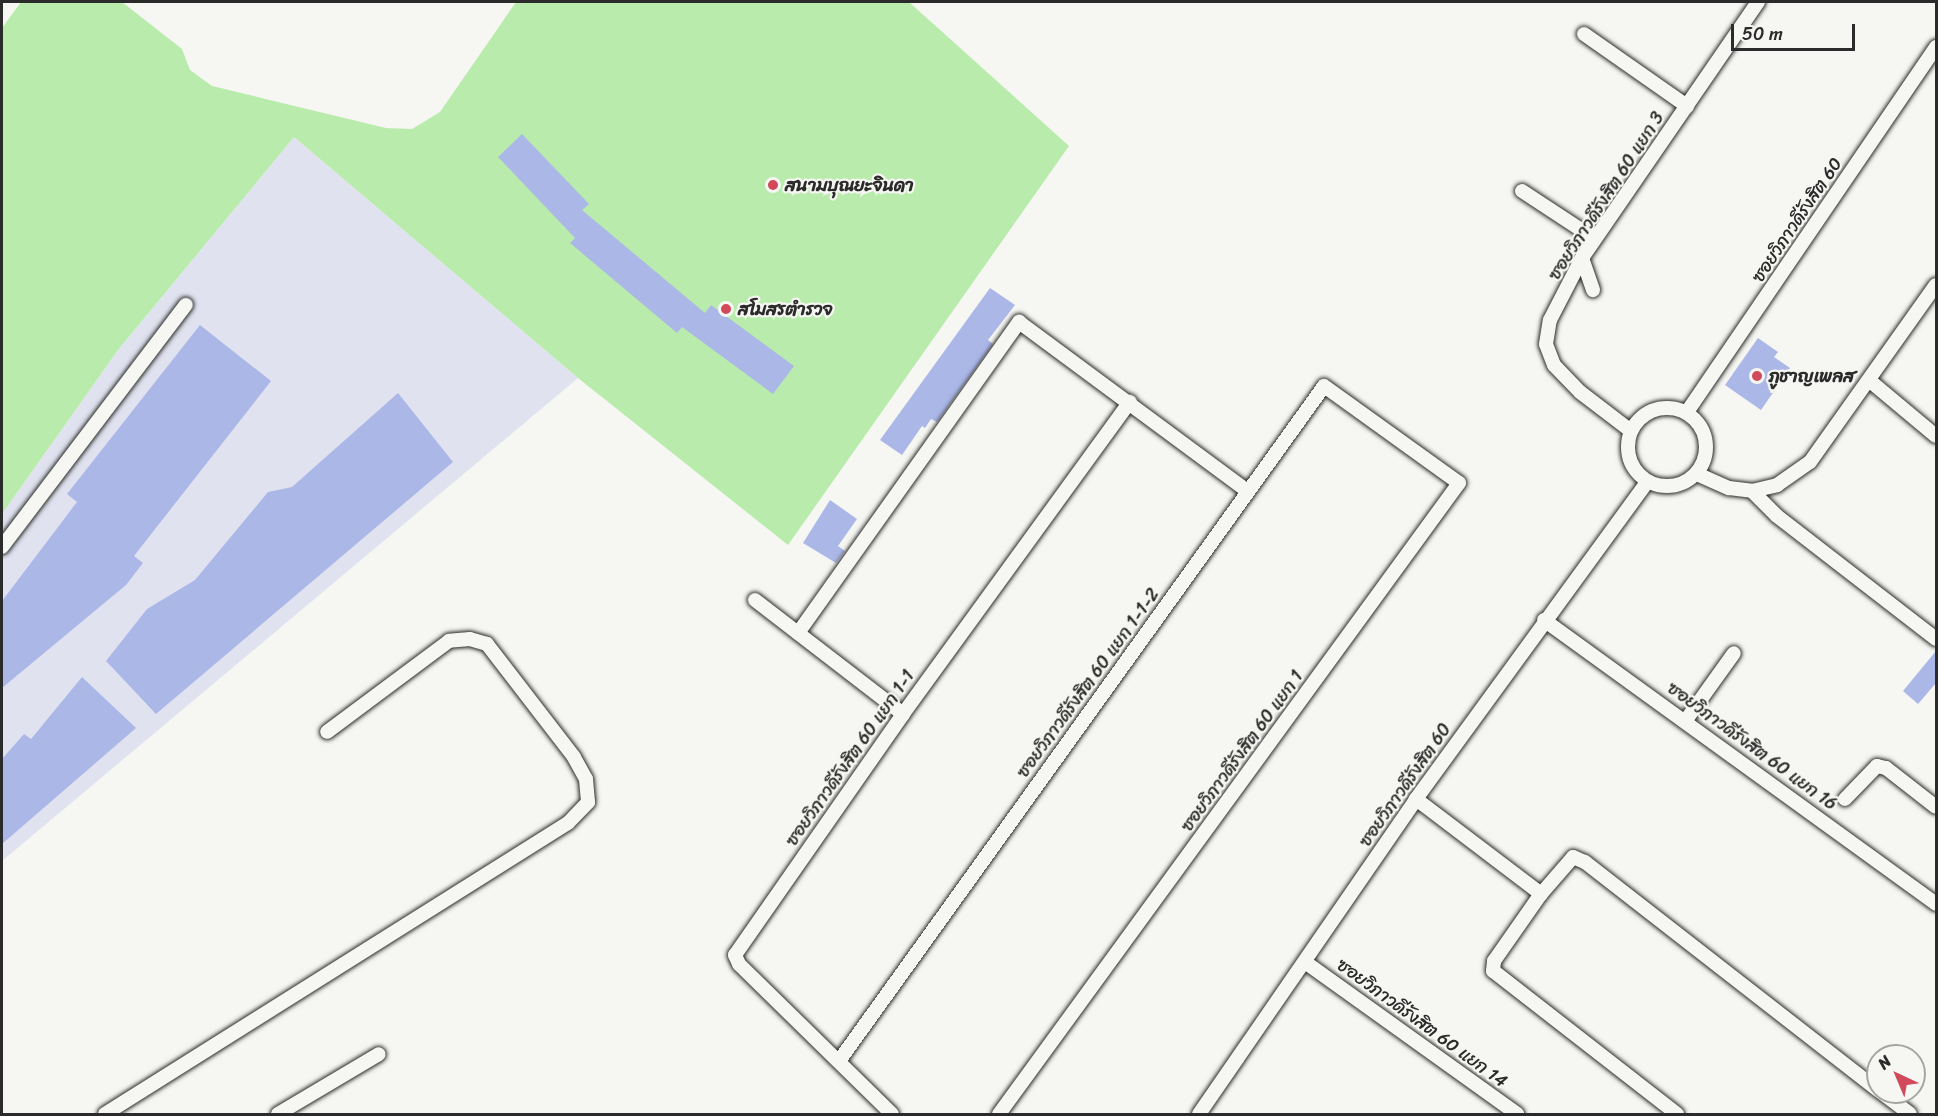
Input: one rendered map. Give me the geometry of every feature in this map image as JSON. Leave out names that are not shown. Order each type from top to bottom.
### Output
[{"type":"street","name":"ซอยวิภาวดีรังสิต 60 แยก 3","points":[[1631,431],[1580,392],[1554,365],[1546,344],[1550,320],[1582,258],[1758,2]]},
{"type":"street","points":[[1584,34],[1687,106]]},
{"type":"street","name":"ซอยวิภาวดีรังสิต 60","points":[[1687,412],[1936,47]]},
{"type":"street","points":[[1522,191],[1596,239]]},
{"type":"street","points":[[1582,258],[1593,290]]},
{"type":"street","points":[[1697,474],[1729,488],[1752,491],[1777,485],[1809,462],[1936,285]]},
{"type":"street","points":[[2,547],[186,305]]},
{"type":"street","points":[[798,633],[1019,322],[1130,402],[1247,491]]},
{"type":"street","points":[[1869,380],[1936,436]]},
{"type":"street","name":"ซอยวิภาวดีรังสิต 60 แยก 1-1-2","points":[[839,1061],[1324,386],[1383,429]]},
{"type":"street","name":"ซอยวิภาวดีรังสิต 60 แยก 1-1","points":[[892,1114],[735,955],[903,714],[1130,402]]},
{"type":"street","points":[[1674,408],[1687,412],[1696,420],[1707,441],[1703,464],[1697,474],[1673,486],[1647,482],[1632,465],[1628,442],[1631,431],[1649,412],[1674,408]]},
{"type":"street","name":"ซอยวิภาวดีรังสิต 60 แยก 1","points":[[999,1114],[1459,483],[1383,429]]},
{"type":"street","name":"ซอยวิภาวดีรังสิต 60","points":[[1199,1114],[1416,799],[1544,620],[1647,482]]},
{"type":"street","points":[[1752,491],[1777,516],[1936,639]]},
{"type":"street","points":[[755,600],[903,714]]},
{"type":"street","name":"ซอยวิภาวดีรังสิต 60 แยก 16","points":[[1544,620],[1686,720],[1936,904]]},
{"type":"street","points":[[105,1114],[568,823],[588,802],[586,779],[574,758],[487,644],[470,639],[449,640],[327,732]]},
{"type":"street","points":[[1686,720],[1734,653]]},
{"type":"street","points":[[1845,799],[1877,766],[1886,768],[1936,807]]},
{"type":"street","points":[[1416,799],[1541,894]]},
{"type":"street","points":[[1677,1114],[1496,976],[1494,962],[1541,894],[1564,864],[1573,857],[1584,862],[1866,1081]]},
{"type":"street","name":"ซอยวิภาวดีรังสิต 60 แยก 14","points":[[1305,962],[1517,1114]]},
{"type":"street","points":[[278,1114],[379,1054]]},
{"type":"street","points":[[1894,1110],[1910,1114]]},
{"type":"shaded area","points":[[294,137],[578,378],[2,861],[2,514],[118,350]]},
{"type":"green space","name":"สโมสรตำรวจ","points":[[21,2],[122,2],[182,49],[190,70],[212,86],[386,128],[412,129],[440,112],[516,2],[909,2],[1069,146],[788,545],[578,378],[294,137],[118,350],[2,514],[2,28]]},
{"type":"building","points":[[522,134],[589,204],[582,210],[705,313],[711,305],[794,366],[773,394],[682,327],[677,333],[570,243],[575,238],[498,157]]},
{"type":"building","points":[[990,288],[1015,305],[988,340],[993,344],[937,422],[931,419],[925,428],[922,426],[902,455],[880,440]]},
{"type":"building","points":[[200,325],[271,381],[134,556],[143,563],[126,585],[2,688],[2,601],[77,502],[67,494]]},
{"type":"building","name":"ภูชาญเพลส","points":[[1758,338],[1778,352],[1774,357],[1790,368],[1761,410],[1725,385]]},
{"type":"building","points":[[398,393],[453,462],[156,714],[106,661],[147,609],[195,580],[268,492],[292,487]]},
{"type":"building","points":[[830,500],[857,519],[838,546],[845,551],[836,563],[803,543]]},
{"type":"building","points":[[1936,651],[1936,683],[1918,704],[1903,691]]},
{"type":"building","points":[[82,677],[136,728],[2,844],[2,759],[24,734],[31,739]]},
{"type":"place","name":"สนามบุณยะจินดา","points":[[773,185]]},
{"type":"place","name":"สโมสรตำรวจ","points":[[726,309]]},
{"type":"place","name":"ภูชาญเพลส","points":[[1757,376]]}]
